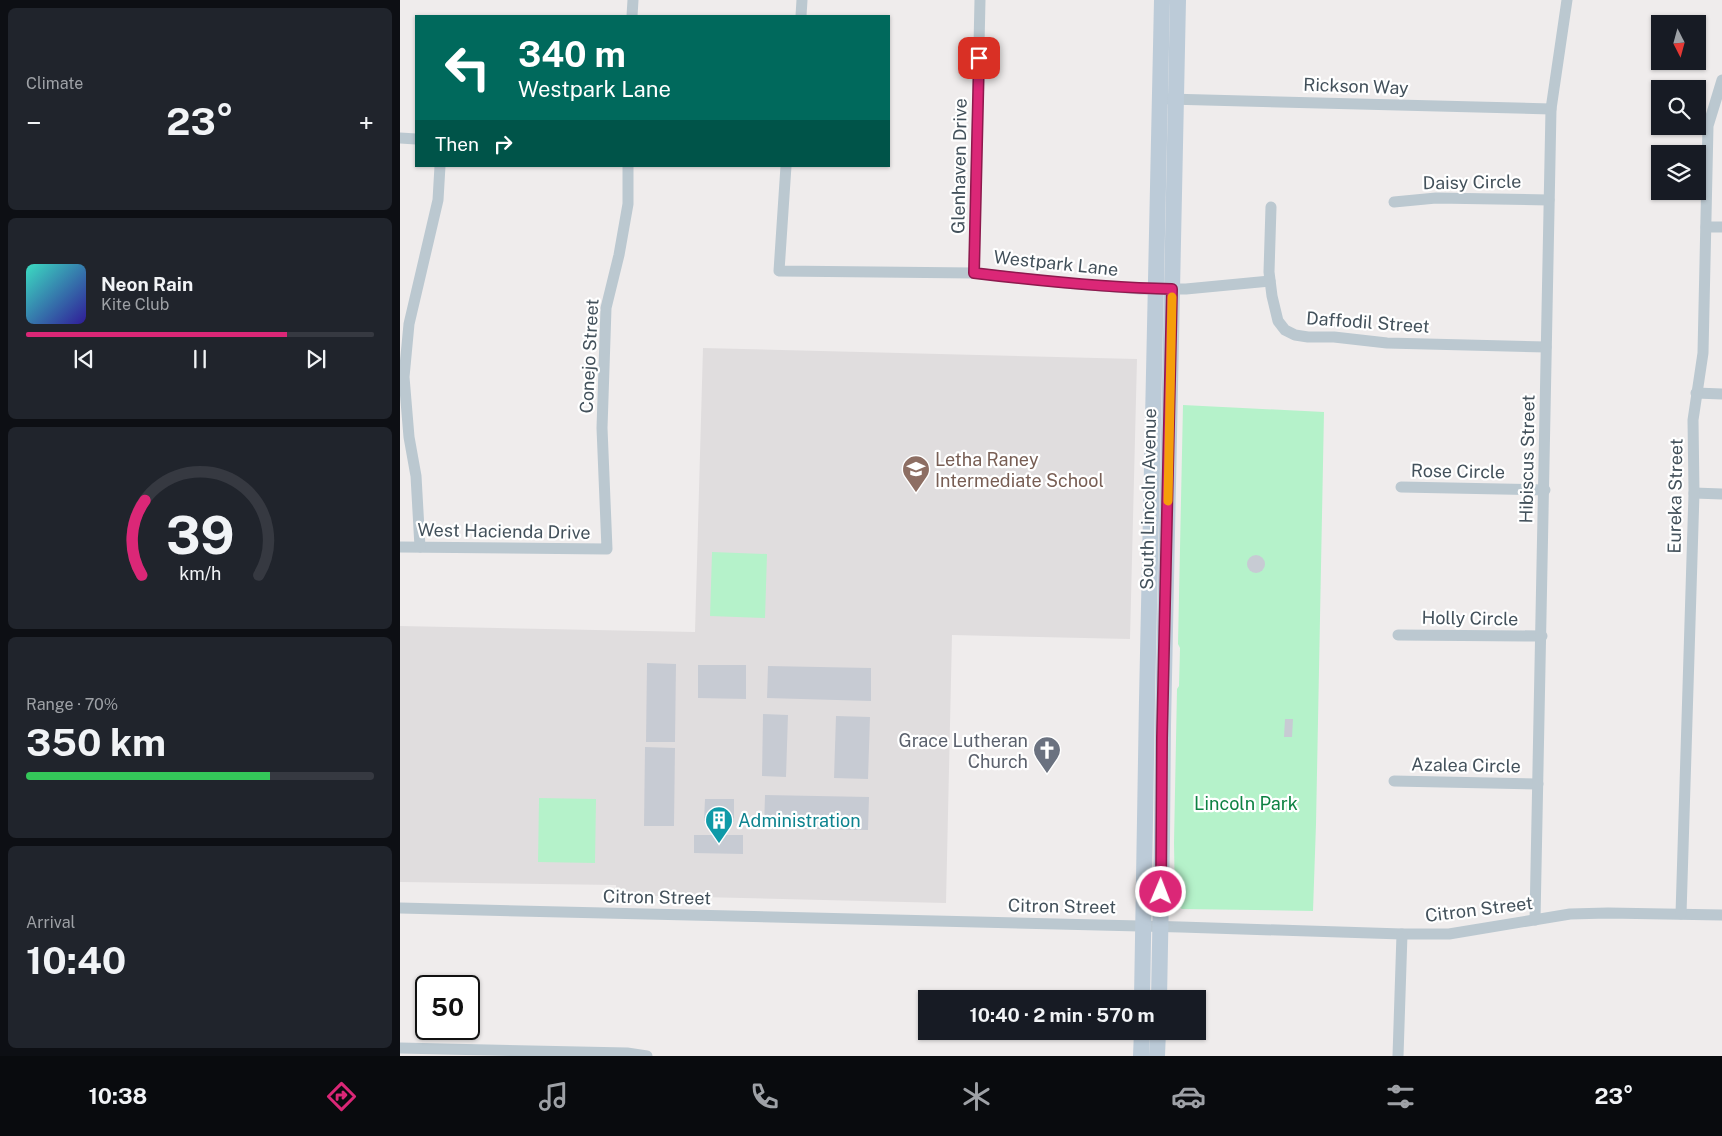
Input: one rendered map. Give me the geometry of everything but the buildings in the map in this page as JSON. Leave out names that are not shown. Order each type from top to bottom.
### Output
[{"type":"main road","name":"South Lincoln Avenue","points":[[1158,990],[1163,718],[1164,289],[1160,98],[1162,0]]},
{"type":"main road","name":"South Lincoln Avenue","points":[[1142,990],[1147,675],[1164,289],[1177,99],[1178,0]]},
{"type":"main road","points":[[1141,1056],[1142,1040]]},
{"type":"main road","points":[[1157,1056],[1158,1040]]},
{"type":"street","points":[[632,15],[633,0]]},
{"type":"street","points":[[801,15],[802,0]]},
{"type":"street","name":"Glenhaven Drive","points":[[974,273],[980,0]]},
{"type":"street","name":"Hibiscus Street","points":[[1535,920],[1552,108],[1568,0]]},
{"type":"street","name":"Eureka Street","points":[[1681,914],[1694,493],[1693,420],[1702,353],[1708,126],[1722,80]]},
{"type":"street","name":"Rickson Way","points":[[1160,98],[1552,108]]},
{"type":"street","points":[[400,138],[415,139]]},
{"type":"street","points":[[420,547],[416,476],[409,437],[404,377],[409,324],[438,200],[440,167]]},
{"type":"street","name":"Conejo Street","points":[[607,549],[602,428],[606,308],[619,255],[628,204],[628,167]]},
{"type":"street","name":"Westpark Lane","points":[[786,167],[778,271],[974,273],[1066,284],[1164,289],[1270,281]]},
{"type":"street","name":"Daisy Circle","points":[[1394,202],[1436,198],[1549,200]]},
{"type":"street","name":"Daffodil Street","points":[[1271,207],[1270,281],[1278,322],[1285,330],[1295,335],[1308,337],[1334,337],[1387,343],[1546,347]]},
{"type":"street","points":[[1706,227],[1722,227]]},
{"type":"street","points":[[1696,393],[1722,394]]},
{"type":"street","name":"Rose Circle","points":[[1401,487],[1544,490]]},
{"type":"street","points":[[1694,493],[1722,494]]},
{"type":"street","name":"West Hacienda Drive","points":[[400,547],[607,549]]},
{"type":"street","name":"Holly Circle","points":[[1398,635],[1542,636]]},
{"type":"street","name":"Azalea Circle","points":[[1394,781],[1538,784]]},
{"type":"street","name":"Citron Street","points":[[400,908],[1160,926],[1402,934],[1448,934],[1570,914],[1608,912],[1722,915]]},
{"type":"street","points":[[1398,1056],[1402,934]]},
{"type":"street","points":[[400,1048],[627,1053],[648,1056]]},
{"type":"shaded area","name":"Letha Raney Intermediate School","points":[[703,348],[1137,359],[1130,639],[952,635],[946,903],[616,895],[616,885],[400,882],[400,626],[695,632]]},
{"type":"green space","name":"Lincoln Park","points":[[1183,405],[1324,412],[1313,911],[1182,909],[1175,904],[1174,843],[1177,689],[1179,686],[1180,648],[1178,644]]},
{"type":"green space","points":[[712,552],[767,554],[765,618],[710,616]]},
{"type":"green space","points":[[539,798],[596,799],[595,863],[538,862]]},
{"type":"slow traffic","points":[[1168,501],[1172,297]]},
{"type":"place","name":"Letha Raney Intermediate School","points":[[916,493]]},
{"type":"place","name":"Grace Lutheran Church","points":[[1047,774]]},
{"type":"place","name":"Administration","points":[[719,844]]},
{"type":"route","points":[[979,58],[974,273],[1066,284],[1140,289],[1172,289],[1162,738],[1161,892]]}]
